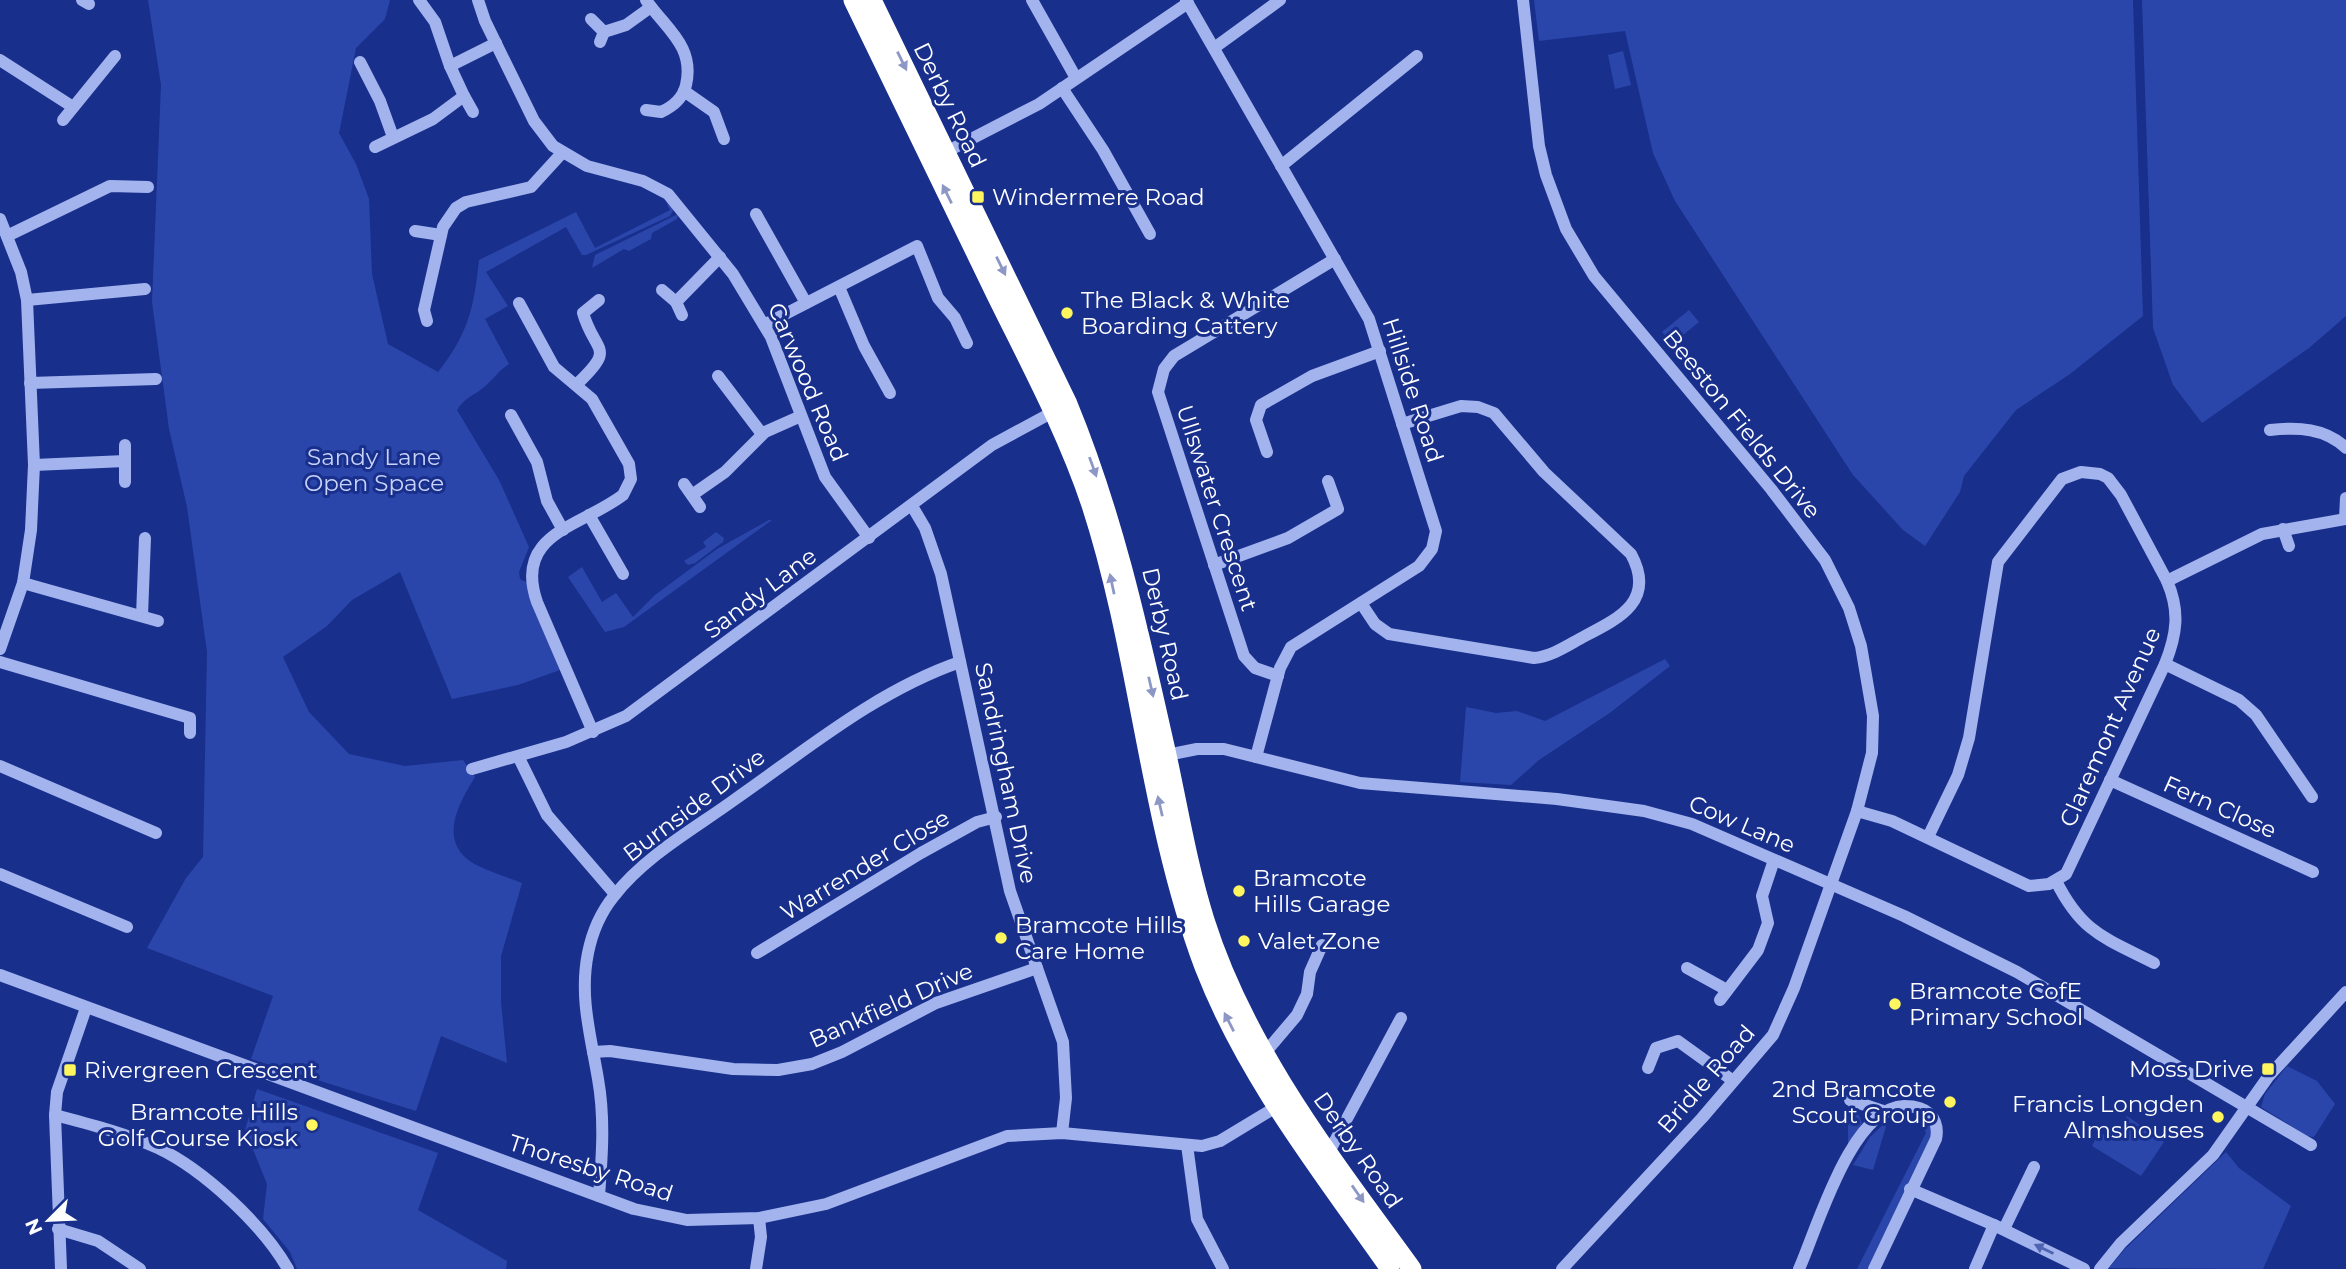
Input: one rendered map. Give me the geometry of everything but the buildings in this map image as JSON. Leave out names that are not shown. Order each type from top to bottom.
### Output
[{"type":"highway","name":"Derby Road","points":[[853,0],[1053,412],[1091,505],[1106,559],[1189,923],[1223,1012],[1390,1269]]},
{"type":"highway","name":"Derby Road","points":[[872,0],[1086,448],[1123,561],[1204,918],[1232,988],[1264,1054],[1283,1103],[1328,1152],[1412,1269]]},
{"type":"street","points":[[419,0],[435,22],[450,66],[473,113]]},
{"type":"street","points":[[421,314],[440,235],[447,219],[460,204],[531,187],[562,153],[534,121],[480,10],[478,0]]},
{"type":"street","points":[[1032,0],[1076,78]]},
{"type":"street","points":[[1214,48],[1280,0]]},
{"type":"street","name":"Beeston Fields Drive","points":[[1523,0],[1539,146],[1556,205],[1578,252],[1594,276],[1825,560],[1849,608],[1865,662],[1873,716],[1872,753],[1857,811],[1829,884]]},
{"type":"street","points":[[946,152],[998,127],[1062,89],[1187,2]]},
{"type":"street","name":"Hillside Road","points":[[1187,2],[1369,319],[1433,518],[1435,540],[1427,558],[1419,566],[1291,647],[1278,676],[1256,757]]},
{"type":"street","points":[[591,19],[602,37],[626,25],[649,3],[685,50],[689,66],[684,91],[662,118],[646,110]]},
{"type":"street","points":[[450,66],[496,43]]},
{"type":"street","points":[[62,120],[115,56]]},
{"type":"street","points":[[1281,166],[1407,58]]},
{"type":"street","points":[[0,60],[74,107]]},
{"type":"street","points":[[360,70],[393,137]]},
{"type":"street","points":[[1062,89],[1103,150],[1150,234]]},
{"type":"street","points":[[684,91],[708,106],[714,128],[724,139]]},
{"type":"street","points":[[375,147],[433,119],[464,96]]},
{"type":"street","name":"Carwood Road","points":[[562,153],[587,166],[659,188],[683,210],[720,257],[764,325],[825,477],[869,538]]},
{"type":"street","points":[[7,236],[110,186],[148,186]]},
{"type":"street","points":[[756,214],[806,303]]},
{"type":"street","points":[[0,219],[21,272],[27,300],[34,465],[31,530],[23,583],[0,649]]},
{"type":"street","points":[[415,231],[440,235]]},
{"type":"street","points":[[764,325],[921,242],[938,298],[955,318],[964,337],[948,338]]},
{"type":"street","points":[[676,302],[720,257]]},
{"type":"street","name":"Ullswater Crescent","points":[[1278,676],[1255,668],[1244,656],[1158,392],[1164,369],[1183,350],[1335,259]]},
{"type":"street","points":[[839,287],[876,381],[890,393]]},
{"type":"street","points":[[27,300],[145,289]]},
{"type":"street","points":[[662,290],[676,302],[682,315]]},
{"type":"street","points":[[576,384],[601,356],[599,345],[583,313],[599,300]]},
{"type":"street","points":[[519,303],[554,367],[592,399],[631,470],[629,485],[623,495],[549,538],[537,552],[532,565],[530,584],[593,732]]},
{"type":"street","points":[[1267,452],[1256,420],[1261,405],[1299,382],[1380,351]]},
{"type":"street","points":[[718,376],[762,434]]},
{"type":"street","points":[[30,383],[156,379]]},
{"type":"street","points":[[1361,603],[1376,624],[1389,634],[1534,658],[1549,656],[1625,614],[1638,591],[1639,572],[1631,554],[1544,472],[1494,414],[1478,407],[1461,406],[1402,424]]},
{"type":"street","name":"Sandy Lane","points":[[472,769],[519,758],[593,732],[660,694],[992,445],[1053,412]]},
{"type":"street","points":[[2295,427],[2297,413]]},
{"type":"street","points":[[511,415],[537,462],[547,501],[563,530]]},
{"type":"street","points":[[692,495],[725,472],[762,434],[801,416]]},
{"type":"street","points":[[2270,430],[2295,427],[2318,431],[2346,445]]},
{"type":"street","points":[[125,444],[125,482]]},
{"type":"street","points":[[34,465],[125,461]]},
{"type":"street","name":"Claremont Avenue","points":[[1928,837],[1958,775],[1969,738],[1998,562],[2062,480],[2081,472],[2108,478],[2122,495],[2174,597],[2176,638],[2071,864],[2066,874],[2056,881]]},
{"type":"street","points":[[1214,565],[1287,538],[1338,509],[1328,481]]},
{"type":"street","points":[[684,484],[700,507]]},
{"type":"street","points":[[2167,581],[2252,538],[2283,529],[2346,519],[2346,499]]},
{"type":"street","name":"Sandringham Drive","points":[[912,506],[925,528],[941,575],[996,817],[1010,891],[1057,1019],[1066,1062],[1062,1133]]},
{"type":"street","points":[[589,515],[623,574]]},
{"type":"street","points":[[2283,529],[2289,546]]},
{"type":"street","points":[[140,547],[142,616]]},
{"type":"street","points":[[23,583],[158,621]]},
{"type":"street","points":[[0,662],[190,718],[190,733]]},
{"type":"street","name":"Burnside Drive","points":[[598,1196],[602,1109],[585,1003],[588,953],[599,920],[615,894],[668,847],[863,709],[928,674],[960,662]]},
{"type":"street","points":[[2165,664],[2239,700],[2256,715],[2312,797]]},
{"type":"street","name":"Cow Lane","points":[[1167,755],[1214,748],[1360,783],[1557,799],[1644,811],[1692,824],[1829,884],[2017,972],[2249,1107]]},
{"type":"street","points":[[519,758],[547,815],[615,894]]},
{"type":"street","points":[[0,766],[156,833]]},
{"type":"street","name":"Fern Close","points":[[2110,780],[2313,872]]},
{"type":"street","points":[[121,818],[127,804]]},
{"type":"street","points":[[1857,811],[1892,821],[2029,886],[2056,881],[2076,917],[2087,927],[2154,963]]},
{"type":"street","name":"Warrender Close","points":[[757,953],[921,853],[977,822],[996,817]]},
{"type":"street","points":[[1685,968],[1724,995],[1758,950],[1768,923],[1762,896],[1774,860]]},
{"type":"street","points":[[0,874],[127,927]]},
{"type":"street","name":"Bridle Road","points":[[1562,1269],[1702,1118],[1773,1035],[1829,884]]},
{"type":"street","points":[[82,907],[87,893]]},
{"type":"street","points":[[1264,1054],[1297,1015],[1307,994],[1310,972],[1322,945]]},
{"type":"street","name":"Bankfield Drive","points":[[593,1052],[610,1051],[733,1069],[778,1070],[803,1066],[842,1052],[936,1003],[1037,968]]},
{"type":"street","name":"Thoresby Road","points":[[0,975],[598,1196],[670,1218],[718,1221],[759,1218],[826,1204],[985,1142],[1028,1133],[1062,1133],[1202,1146],[1220,1141],[1283,1103]]},
{"type":"street","points":[[2100,1269],[2120,1243],[2206,1163],[2276,1068],[2346,992]]},
{"type":"street","points":[[61,1269],[55,1115],[57,1092],[86,1008]]},
{"type":"street","points":[[1328,1152],[1401,1018]]},
{"type":"street","points":[[1648,1068],[1656,1048],[1678,1041],[1732,1080]]},
{"type":"street","points":[[1850,1100],[1886,1112]]},
{"type":"street","points":[[1799,1269],[1843,1165],[1865,1132],[1886,1112],[1902,1106],[1919,1108],[1931,1116],[1937,1127],[1934,1144],[1910,1189],[1874,1269]]},
{"type":"street","points":[[2249,1107],[2311,1145]]},
{"type":"street","points":[[55,1115],[124,1135],[173,1156],[227,1199],[276,1248],[288,1269]]},
{"type":"street","points":[[1187,1145],[1197,1219],[1223,1269]]},
{"type":"street","points":[[1975,1269],[2034,1167]]},
{"type":"street","points":[[1910,1189],[1999,1227],[2084,1269]]},
{"type":"street","points":[[756,1269],[761,1245],[759,1218]]},
{"type":"street","points":[[58,1229],[98,1241],[140,1269]]},
{"type":"green space","name":"Sandy Lane Open Space","points":[[148,0],[390,0],[385,19],[356,48],[339,133],[356,164],[369,199],[372,274],[388,344],[438,372],[463,333],[468,320],[479,260],[576,212],[595,248],[670,210],[666,202],[674,209],[670,216],[586,255],[582,255],[566,227],[486,272],[508,306],[485,319],[509,364],[457,410],[499,480],[529,547],[519,572],[520,579],[526,582],[560,670],[518,685],[452,699],[400,572],[352,600],[327,626],[283,657],[309,712],[349,754],[405,766],[463,760],[475,777],[456,818],[454,839],[458,849],[477,865],[522,883],[501,956],[501,1002],[507,1063],[441,1036],[416,1111],[251,1059],[273,996],[147,948],[186,878],[203,857],[207,652],[187,507],[169,429],[152,302],[161,85]]},
{"type":"green space","points":[[1534,0],[2133,0],[2143,316],[2070,374],[2016,410],[1964,476],[1960,492],[1925,546],[1903,530],[1853,475],[1675,201],[1653,153],[1625,31],[1539,41]]},
{"type":"green space","points":[[2142,0],[2346,0],[2346,316],[2309,348],[2202,423],[2173,385],[2153,328]]},
{"type":"green space","points":[[1623,51],[1631,85],[1615,89],[1608,55]]},
{"type":"green space","points":[[678,214],[677,219],[652,233],[651,239],[629,251],[624,249],[592,268],[595,255]]},
{"type":"green space","points":[[1689,310],[1699,322],[1672,344],[1662,332]]},
{"type":"green space","points":[[772,520],[624,627],[605,632],[568,577],[582,567],[602,602],[616,593],[633,617],[655,595],[717,549]]},
{"type":"green space","points":[[716,532],[724,538],[723,542],[695,563],[688,565],[684,561],[706,547],[703,542]]},
{"type":"green space","points":[[1665,659],[1670,666],[1611,712],[1539,760],[1511,785],[1460,782],[1466,707],[1496,713],[1517,711],[1545,721]]},
{"type":"green space","points":[[2287,1066],[2317,1081],[2335,1104],[2314,1137],[2307,1136],[2261,1107],[2265,1094]]},
{"type":"green space","points":[[257,1089],[438,1153],[418,1210],[507,1261],[506,1269],[297,1269],[290,1252],[263,1219],[267,1184],[245,1130]]},
{"type":"green space","points":[[1848,1103],[1855,1106],[1862,1123],[1848,1146]]},
{"type":"green space","points":[[1904,1110],[1925,1115],[1933,1130],[1932,1136],[1869,1269],[1857,1269],[1926,1133],[1917,1115]]},
{"type":"green space","points":[[2127,1116],[2164,1142],[2141,1176],[2092,1146],[2099,1132],[2112,1139]]},
{"type":"green space","points":[[1888,1120],[1873,1170],[1853,1165],[1870,1137]]},
{"type":"green space","points":[[2226,1152],[2239,1168],[2291,1206],[2263,1269],[2109,1268],[2125,1249]]},
{"type":"place","name":"Windermere Road","points":[[978,197]]},
{"type":"place","name":"The Black & White Boarding Cattery","points":[[1067,313]]},
{"type":"place","name":"Bramcote Hills Garage","points":[[1239,891]]},
{"type":"place","name":"Bramcote Hills Care Home","points":[[1001,938]]},
{"type":"place","name":"Valet Zone","points":[[1244,941]]},
{"type":"place","name":"Bramcote CofE Primary School","points":[[1895,1004]]},
{"type":"place","name":"Moss Drive","points":[[2268,1069]]},
{"type":"place","name":"Rivergreen Crescent","points":[[70,1070]]},
{"type":"place","name":"2nd Bramcote Scout Group","points":[[1950,1102]]},
{"type":"place","name":"Francis Longden Almshouses","points":[[2218,1117]]},
{"type":"place","name":"Bramcote Hills Golf Course Kiosk","points":[[312,1125]]}]
